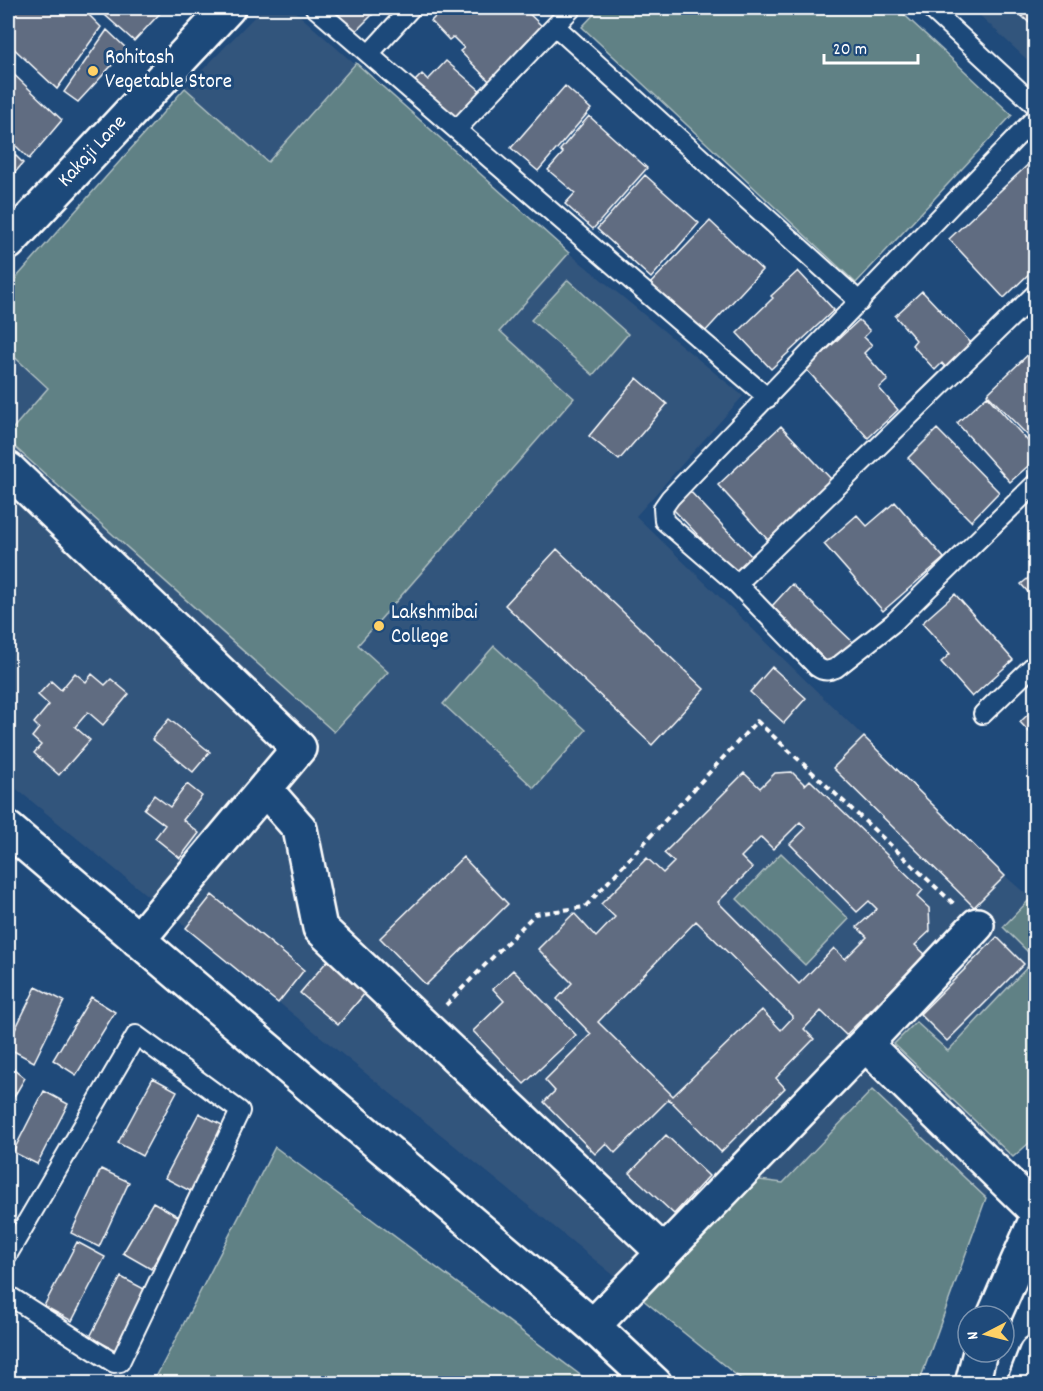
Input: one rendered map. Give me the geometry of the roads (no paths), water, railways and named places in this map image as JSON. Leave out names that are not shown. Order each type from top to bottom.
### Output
[{"type":"street","name":"Kakaji Lane","points":[[8,243],[228,8]]},
{"type":"street","points":[[8,470],[299,748],[138,940]]},
{"type":"street","points":[[265,789],[300,829],[320,927],[663,1252]]},
{"type":"street","points":[[8,829],[592,1326],[655,1383]]},
{"type":"street","points":[[592,1326],[977,925]]},
{"type":"street","points":[[865,1044],[1035,1211]]},
{"type":"street","points":[[999,1304],[1035,1220]]},
{"type":"street","points":[[1024,1383],[1035,1353]]},
{"type":"street","points":[[972,1383],[977,1364]]},
{"type":"lane","points":[[315,8],[768,398]]},
{"type":"lane","points":[[369,54],[411,8]]},
{"type":"lane","points":[[457,129],[572,8]]},
{"type":"lane","points":[[930,8],[1035,106]]},
{"type":"lane","points":[[555,26],[860,302]]},
{"type":"lane","points":[[1035,117],[670,498],[663,508],[664,520],[737,584],[817,667],[829,671],[893,623],[1035,483]]},
{"type":"lane","points":[[737,584],[1035,293]]},
{"type":"lane","points":[[983,714],[1035,663]]},
{"type":"lane","points":[[8,1254],[136,1035],[240,1111],[120,1362],[114,1363],[8,1295]]},
{"type":"place","name":"Rohitash Vegetable Store","points":[[93,71]]},
{"type":"place","name":"Lakshmibai College","points":[[379,626]]}]
